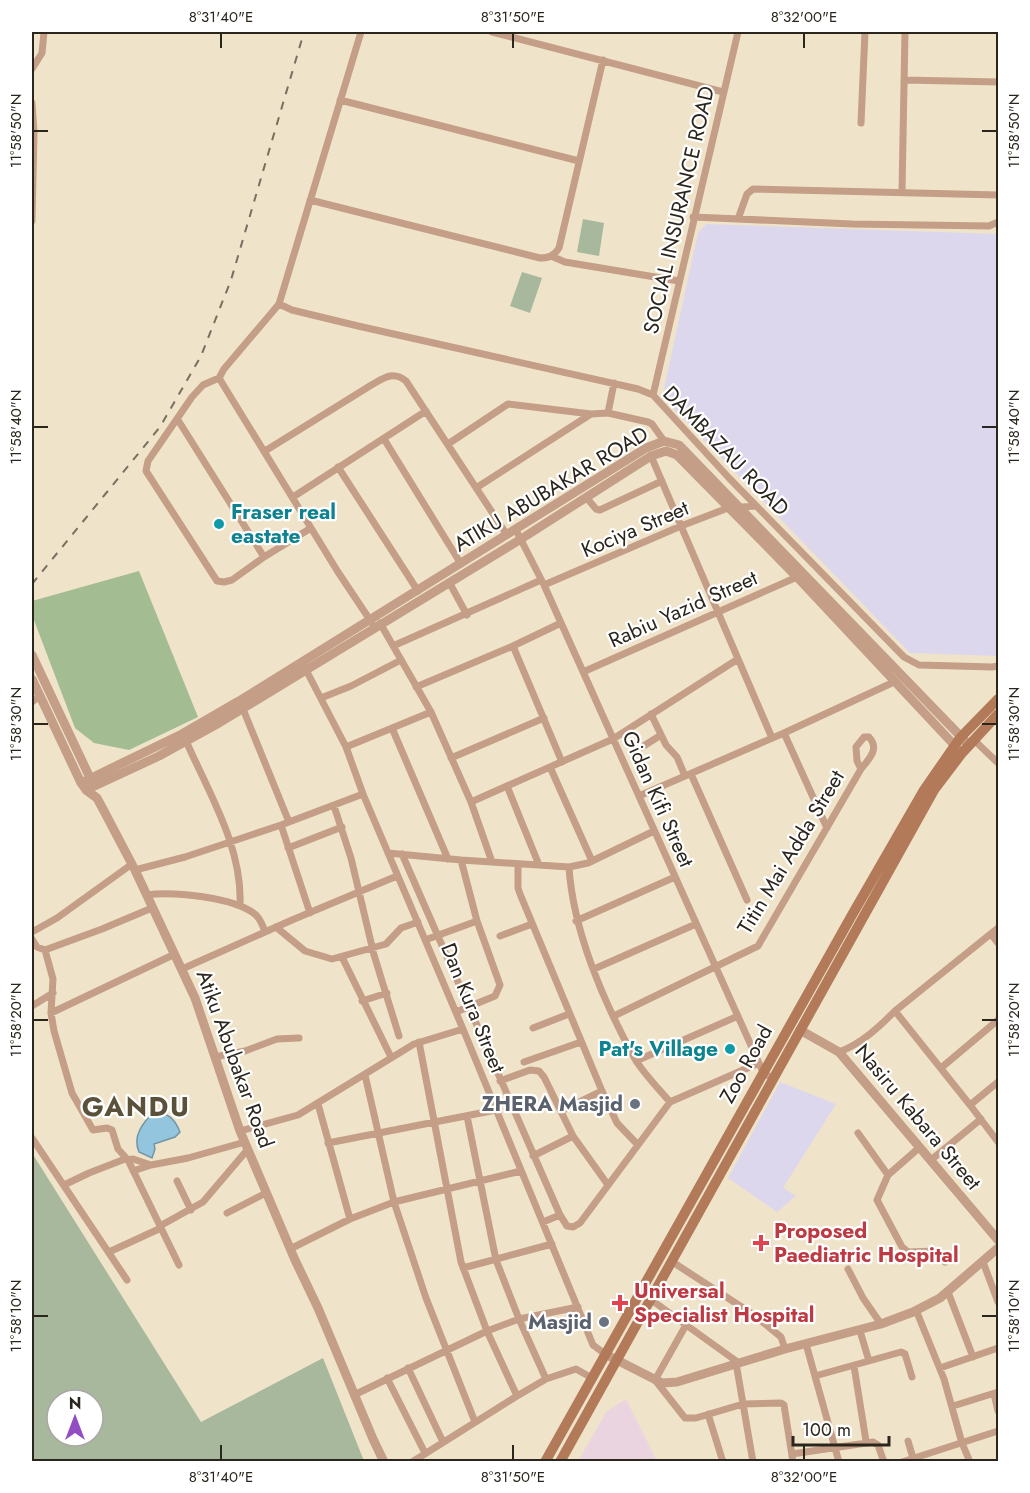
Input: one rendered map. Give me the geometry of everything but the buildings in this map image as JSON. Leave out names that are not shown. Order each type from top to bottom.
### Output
[{"type":"main road","name":"Zoo Road","points":[[545,1461],[761,1067],[924,790],[999,699]]},
{"type":"main road","name":"Zoo Road","points":[[560,1461],[934,790],[964,744],[999,714]]},
{"type":"street","points":[[32,69],[42,53],[44,32]]},
{"type":"street","points":[[311,528],[264,556],[231,580],[224,582],[216,580],[168,507],[146,468],[148,461],[192,397],[203,385],[219,378],[279,304],[362,32]]},
{"type":"street","points":[[492,32],[723,92]]},
{"type":"street","name":"SOCIAL INSURANCE ROAD","points":[[653,395],[738,32]]},
{"type":"street","points":[[861,123],[865,32]]},
{"type":"street","points":[[902,192],[905,32]]},
{"type":"street","points":[[551,256],[559,248],[603,60]]},
{"type":"street","points":[[904,80],[999,82]]},
{"type":"street","points":[[340,100],[579,161]]},
{"type":"street","points":[[32,103],[34,132],[32,221]]},
{"type":"street","points":[[738,219],[747,194],[753,189],[999,195]]},
{"type":"street","points":[[310,200],[540,258],[551,256],[565,262],[679,281]]},
{"type":"street","points":[[693,217],[852,224],[989,226],[999,222]]},
{"type":"street","name":"DAMBAZAU ROAD","points":[[279,304],[292,310],[614,383],[653,395],[756,506],[904,657],[920,664],[999,666]]},
{"type":"street","name":"Gidan Kifi Street","points":[[265,451],[388,376],[397,375],[404,378],[476,488],[515,535],[542,583],[761,1067]]},
{"type":"street","points":[[219,378],[311,528],[393,646],[431,712],[471,801],[492,862]]},
{"type":"street","points":[[608,413],[614,383]]},
{"type":"street","points":[[448,444],[508,405],[591,414],[608,413],[648,422],[664,441]]},
{"type":"street","points":[[293,497],[426,411]]},
{"type":"street","points":[[476,488],[591,414]]},
{"type":"street","points":[[178,420],[264,556]]},
{"type":"street","points":[[384,439],[461,564]]},
{"type":"street","name":"ATIKU ABUBAKAR ROAD","points":[[88,784],[304,666],[375,623],[417,591],[515,535],[646,448],[664,441],[679,445],[740,506],[964,744]]},
{"type":"street","points":[[375,623],[449,582],[515,535],[586,497],[651,456],[666,451],[677,455],[797,577],[894,682],[964,744],[999,763]]},
{"type":"street","points":[[651,456],[772,738]]},
{"type":"street","points":[[338,467],[417,591]]},
{"type":"street","points":[[586,497],[596,509],[600,510],[662,481]]},
{"type":"street","name":"Kociya Street","points":[[393,646],[681,526],[728,508],[756,506]]},
{"type":"street","name":"Rabiu Yazid Street","points":[[583,672],[797,577]]},
{"type":"street","points":[[449,582],[467,615]]},
{"type":"street","points":[[416,687],[561,623]]},
{"type":"street","points":[[860,632],[871,624]]},
{"type":"street","points":[[513,646],[562,762]]},
{"type":"street","points":[[32,656],[88,784],[186,741],[243,709],[304,666]]},
{"type":"street","points":[[471,801],[613,739],[738,659]]},
{"type":"street","points":[[321,698],[351,686],[401,660]]},
{"type":"street","name":"Dan Kura Street","points":[[304,666],[346,747],[363,794],[456,1012],[593,1345],[605,1354],[655,1380]]},
{"type":"street","name":"Atiku Abubakar Road","points":[[32,679],[36,699],[97,798],[182,969],[201,1014],[240,1131],[384,1461]]},
{"type":"street","points":[[639,796],[784,734],[894,682]]},
{"type":"street","points":[[243,709],[290,822]]},
{"type":"street","points":[[346,747],[431,712]]},
{"type":"street","points":[[651,714],[669,749],[676,755],[688,775],[747,900]]},
{"type":"street","points":[[451,758],[544,717]]},
{"type":"street","points":[[392,728],[448,859]]},
{"type":"street","points":[[784,734],[827,828]]},
{"type":"street","points":[[642,747],[661,735]]},
{"type":"street","points":[[186,741],[231,841],[240,906]]},
{"type":"street","points":[[550,767],[592,861]]},
{"type":"street","name":"Titin Mai Adda Street","points":[[614,1016],[758,946],[861,769]]},
{"type":"street","points":[[507,786],[539,865]]},
{"type":"street","points":[[32,932],[133,867],[185,856],[290,822],[363,794]]},
{"type":"street","points":[[334,806],[342,827],[372,947],[399,1036]]},
{"type":"street","points":[[281,825],[310,913]]},
{"type":"street","points":[[288,848],[342,827]]},
{"type":"street","points":[[388,853],[569,867],[592,861],[654,831]]},
{"type":"street","points":[[402,854],[533,1156],[567,1226],[573,1227],[580,1223],[670,1102],[761,1067],[773,1079]]},
{"type":"street","points":[[456,1012],[495,996],[500,985],[477,921],[461,860]]},
{"type":"street","points":[[518,864],[518,888],[602,1092],[617,1123],[638,1145]]},
{"type":"street","points":[[569,867],[576,921],[614,1016],[636,1060],[670,1102]]},
{"type":"street","points":[[182,969],[398,876]]},
{"type":"street","points":[[576,921],[675,877]]},
{"type":"street","points":[[146,895],[164,892],[231,902],[256,915],[265,932]]},
{"type":"street","points":[[32,939],[34,948],[45,950],[152,908]]},
{"type":"street","points":[[425,940],[477,921]]},
{"type":"street","points":[[276,927],[305,951],[328,959],[387,943],[401,928],[418,922]]},
{"type":"street","points":[[500,936],[532,924]]},
{"type":"street","points":[[594,969],[696,924]]},
{"type":"street","points":[[839,1052],[850,1048],[882,1024],[895,1011],[999,928]]},
{"type":"street","points":[[991,934],[999,943]]},
{"type":"street","points":[[45,950],[53,979],[51,1013],[54,1031],[72,1093],[93,1130],[112,1130],[118,1149],[133,1171],[179,1265]]},
{"type":"street","points":[[51,1013],[175,954]]},
{"type":"street","points":[[342,957],[391,1057]]},
{"type":"street","points":[[32,1006],[53,993]]},
{"type":"street","points":[[362,1001],[387,993]]},
{"type":"street","points":[[895,1011],[999,1142]]},
{"type":"street","points":[[533,1028],[569,1014]]},
{"type":"street","points":[[636,1060],[738,1016]]},
{"type":"street","points":[[940,1068],[999,1020]]},
{"type":"street","points":[[240,1131],[292,1117],[318,1104],[418,1042],[463,1029]]},
{"type":"street","name":"Nasiru Kabara Street","points":[[800,1030],[839,1052],[999,1240]]},
{"type":"street","points":[[215,1057],[245,1051],[278,1038],[299,1038]]},
{"type":"street","points":[[418,1042],[463,1268],[487,1330],[517,1396]]},
{"type":"street","points":[[524,1062],[581,1042]]},
{"type":"street","points":[[500,1081],[530,1070],[538,1071],[544,1077],[573,1136],[608,1185]]},
{"type":"street","points":[[365,1075],[394,1202],[421,1285],[474,1422]]},
{"type":"street","points":[[970,1105],[999,1082]]},
{"type":"street","points":[[561,1111],[602,1092]]},
{"type":"street","points":[[318,1104],[350,1219]]},
{"type":"street","points":[[328,1143],[496,1110]]},
{"type":"street","points":[[467,1116],[496,1260],[546,1379]]},
{"type":"street","points":[[931,1160],[981,1119]]},
{"type":"street","points":[[858,1133],[888,1175]]},
{"type":"street","points":[[533,1156],[573,1136]]},
{"type":"street","points":[[32,1138],[127,1280]]},
{"type":"street","points":[[133,1171],[151,1165],[247,1146]]},
{"type":"street","points":[[109,1252],[204,1202],[247,1146]]},
{"type":"street","points":[[920,1148],[888,1175],[878,1200],[902,1246],[908,1252],[936,1251],[945,1263]]},
{"type":"street","points":[[64,1185],[126,1159],[151,1165]]},
{"type":"street","points":[[290,1249],[350,1219],[394,1202],[521,1171]]},
{"type":"street","points":[[177,1181],[191,1210]]},
{"type":"street","points":[[227,1213],[266,1193]]},
{"type":"street","points":[[543,1222],[560,1215]]},
{"type":"street","points":[[463,1268],[552,1244]]},
{"type":"street","points":[[655,1380],[669,1384],[785,1349],[881,1324],[916,1310],[948,1292],[999,1248]]},
{"type":"street","points":[[671,1262],[754,1315],[781,1337],[785,1349]]},
{"type":"street","points":[[983,1262],[999,1302]]},
{"type":"street","points":[[848,1269],[881,1324]]},
{"type":"street","points":[[948,1292],[973,1357]]},
{"type":"street","points":[[650,1299],[738,1363],[753,1461]]},
{"type":"street","points":[[354,1395],[487,1330],[519,1319],[578,1307]]},
{"type":"street","points":[[916,1310],[940,1368],[962,1443],[970,1461]]},
{"type":"street","points":[[655,1380],[686,1325]]},
{"type":"street","points":[[860,1330],[868,1361]]},
{"type":"street","points":[[806,1344],[839,1461]]},
{"type":"street","points":[[940,1368],[999,1348]]},
{"type":"street","points":[[815,1376],[903,1353],[912,1377]]},
{"type":"street","points":[[854,1366],[866,1441]]},
{"type":"street","points":[[408,1368],[443,1442]]},
{"type":"street","points":[[412,1461],[546,1379],[576,1369],[592,1378]]},
{"type":"street","points":[[387,1378],[426,1453]]},
{"type":"street","points":[[655,1380],[685,1418],[691,1419],[743,1404],[781,1403],[784,1406],[793,1458],[835,1446],[866,1441],[876,1442],[884,1461]]},
{"type":"street","points":[[952,1406],[996,1393],[999,1411]]},
{"type":"street","points":[[708,1414],[723,1461]]},
{"type":"street","points":[[902,1461],[927,1458],[999,1431]]},
{"type":"street","points":[[908,1441],[913,1458]]},
{"type":"shaded area","points":[[706,224],[998,234],[998,656],[910,653],[671,406],[664,388],[698,233]]},
{"type":"shaded area","points":[[780,1082],[836,1104],[783,1188],[796,1196],[777,1212],[728,1178]]},
{"type":"shaded area","points":[[626,1399],[657,1461],[578,1461],[607,1411]]},
{"type":"green space","points":[[583,219],[604,223],[599,256],[577,252]]},
{"type":"green space","points":[[522,272],[542,278],[530,313],[510,306]]},
{"type":"green space","points":[[139,571],[198,717],[129,750],[94,743],[75,728],[32,615],[32,601]]},
{"type":"green space","points":[[32,1153],[201,1422],[323,1358],[364,1461],[32,1461]]},
{"type":"water","points":[[154,1111],[170,1117],[180,1132],[175,1137],[154,1144],[152,1158],[139,1152],[137,1141],[143,1125]]},
{"type":"railway","points":[[32,584],[160,427],[201,356],[231,280],[304,32]]},
{"type":"place","name":"Fraser real eastate","points":[[219,524]]},
{"type":"place","name":"Pat's Village","points":[[730,1049]]},
{"type":"place","name":"ZHERA Masjid","points":[[635,1104]]},
{"type":"place","name":"Proposed Paediatric Hospital","points":[[761,1243]]},
{"type":"place","name":"Universal Specialist Hospital","points":[[620,1303]]},
{"type":"place","name":"Masjid","points":[[604,1322]]},
{"type":"district","name":"GANDU","points":[[136,1106]]}]
